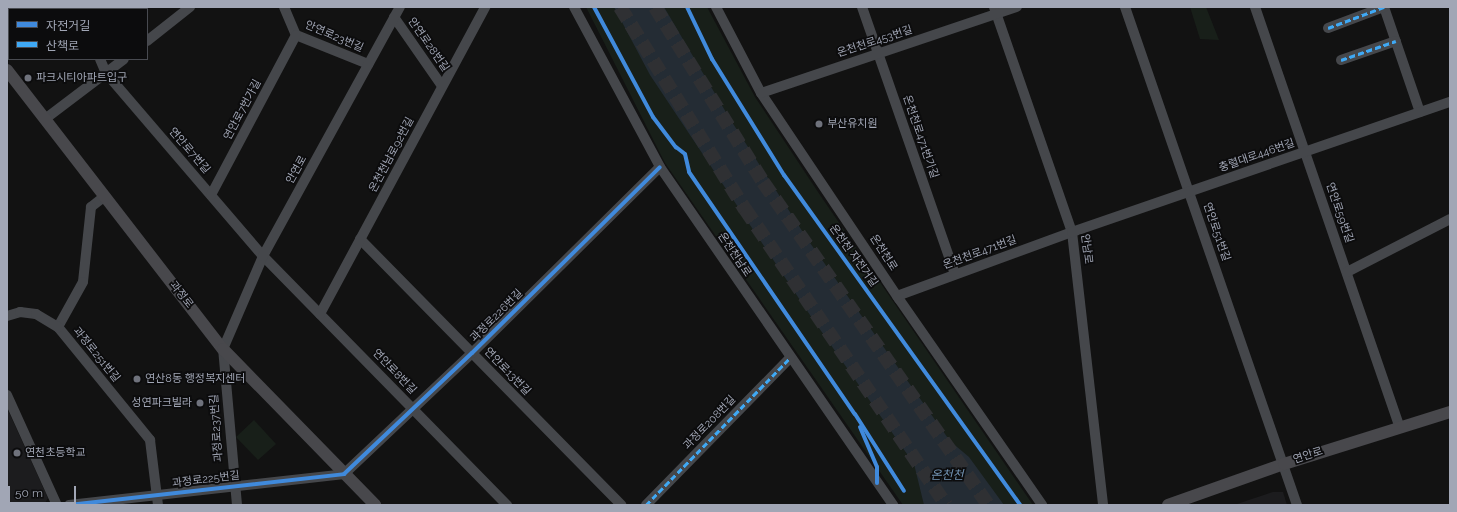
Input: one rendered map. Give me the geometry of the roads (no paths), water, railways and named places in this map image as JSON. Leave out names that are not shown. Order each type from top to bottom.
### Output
[{"type":"main road","name":"과정로","points":[[7,70],[223,349],[375,505]]},
{"type":"main road","name":"연안로","points":[[1168,505],[1284,464],[1450,412]]},
{"type":"street","points":[[148,40],[190,7]]},
{"type":"street","name":"안연로23번길","points":[[284,7],[296,35],[368,64]]},
{"type":"street","name":"안연로","points":[[223,349],[263,256],[400,7]]},
{"type":"street","name":"온천천남로92번길","points":[[320,314],[485,7]]},
{"type":"street","name":"온천천남로","points":[[574,7],[660,167],[892,505]]},
{"type":"street","name":"온천천로","points":[[716,7],[761,93],[897,296],[1042,505]]},
{"type":"street","name":"온천천로471번가길","points":[[862,7],[955,274]]},
{"type":"street","name":"온천천로453번길","points":[[761,93],[879,54],[995,11],[1018,7]]},
{"type":"street","name":"연안로51번길","points":[[1125,7],[1297,505]]},
{"type":"street","name":"연안로59번길","points":[[1256,7],[1400,427]]},
{"type":"street","points":[[1328,28],[1384,7],[1420,112]]},
{"type":"street","name":"안남로","points":[[995,11],[1072,232],[1102,505]]},
{"type":"street","name":"안연로28번길","points":[[394,17],[442,86]]},
{"type":"street","name":"연안로7번가길","points":[[211,195],[296,35]]},
{"type":"street","points":[[1341,60],[1396,41]]},
{"type":"street","name":"연안로7번길","points":[[100,60],[106,73],[263,256]]},
{"type":"street","points":[[45,119],[123,60]]},
{"type":"street","name":"충렬대로446번길","points":[[1072,232],[1450,102]]},
{"type":"street","name":"과정로226번길","points":[[344,474],[472,353],[660,167]]},
{"type":"street","name":"과정로251번길","points":[[105,196],[91,207],[83,282],[58,327],[150,440],[157,500]]},
{"type":"street","points":[[1347,272],[1450,219]]},
{"type":"street","name":"온천천로471번길","points":[[897,296],[1072,232]]},
{"type":"street","name":"연안로13번길","points":[[360,239],[621,505]]},
{"type":"street","name":"연안로8번길","points":[[263,256],[507,505]]},
{"type":"street","points":[[7,316],[20,312],[36,314],[58,327]]},
{"type":"street","name":"과정로237번길","points":[[223,349],[233,486],[237,504]]},
{"type":"street","name":"과정로208번길","points":[[646,505],[790,358]]},
{"type":"street","points":[[7,395],[57,505]]},
{"type":"street","name":"과정로225번길","points":[[69,505],[157,500],[233,486],[344,474]]},
{"type":"water","name":"온천천","points":[[614,7],[664,7],[730,119],[808,240],[950,441],[969,457],[1004,505],[924,505],[914,464],[812,318],[650,75]]},
{"type":"tunnel","points":[[620,7],[745,209],[946,505]]},
{"type":"tunnel","points":[[655,7],[763,182],[988,505]]},
{"type":"place","name":"파크시티아파트입구","points":[[28,78]]},
{"type":"place","name":"부산유치원","points":[[819,124]]},
{"type":"place","name":"연산8동 행정복지센터","points":[[137,379]]},
{"type":"place","name":"성연파크빌라","points":[[200,403]]},
{"type":"place","name":"연천초등학교","points":[[17,453]]}]
